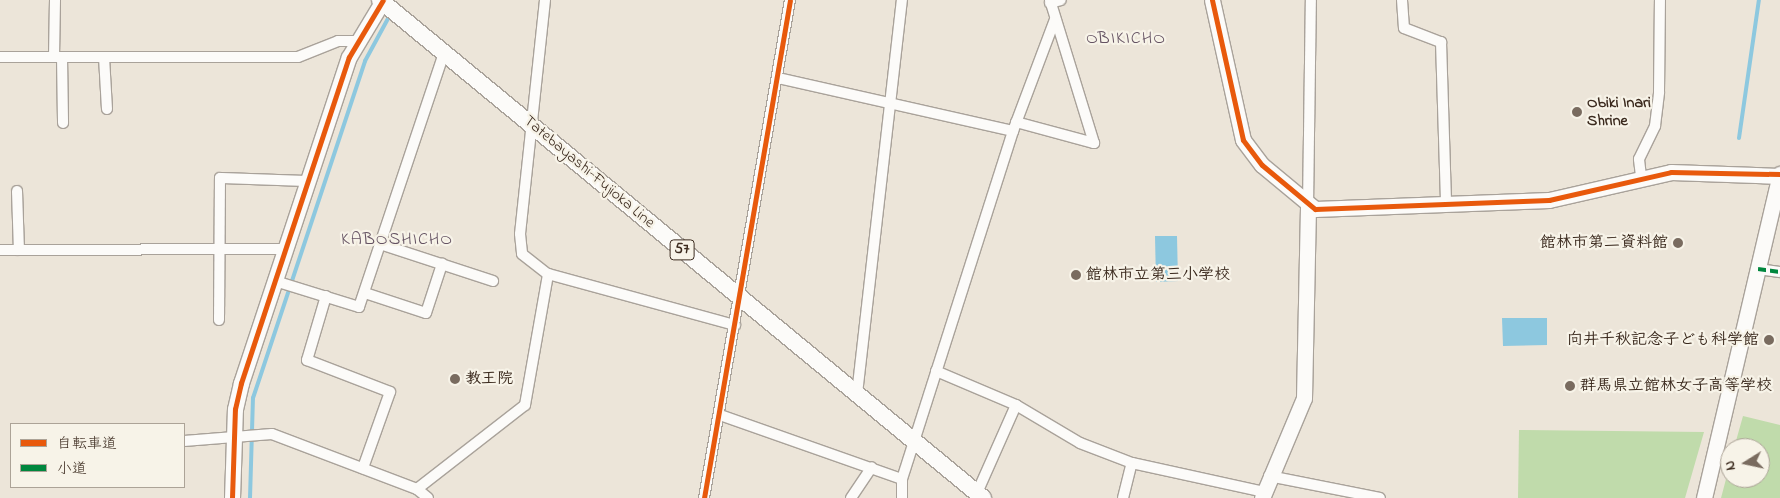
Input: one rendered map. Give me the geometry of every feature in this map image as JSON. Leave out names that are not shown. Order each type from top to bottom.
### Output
[{"type":"main road","name":"Tatebayashi-Fujioka Line","points":[[382,1],[980,496]]},
{"type":"street","points":[[55,0],[63,123]]},
{"type":"street","points":[[545,0],[533,125],[519,240],[522,254],[548,274],[735,325]]},
{"type":"street","points":[[704,498],[720,415],[790,0]]},
{"type":"street","points":[[857,394],[902,0]]},
{"type":"street","points":[[778,78],[1094,143],[1050,2],[1061,0]]},
{"type":"street","points":[[1212,0],[1242,140],[1262,165],[1308,206],[1322,210],[1549,200],[1641,176],[1671,172],[1780,175],[1704,498]]},
{"type":"street","points":[[936,371],[1016,405],[1080,443],[1132,463],[1263,495],[1269,476],[1304,398],[1311,0]]},
{"type":"street","points":[[1402,0],[1404,28],[1441,42],[1446,205]]},
{"type":"street","points":[[1641,176],[1639,159],[1655,126],[1659,92],[1660,0]]},
{"type":"street","points":[[232,498],[233,438],[241,383],[357,41],[382,1]]},
{"type":"street","points":[[902,498],[902,478],[936,371],[1015,126],[1055,20]]},
{"type":"street","points":[[0,57],[298,57],[338,41],[357,41]]},
{"type":"street","points":[[275,281],[359,307],[444,53]]},
{"type":"street","points":[[104,57],[106,109]]},
{"type":"street","points":[[220,320],[220,178],[308,181]]},
{"type":"street","points":[[17,191],[19,250]]},
{"type":"street","points":[[380,244],[493,280]]},
{"type":"street","points":[[0,250],[286,250]]},
{"type":"street","points":[[365,293],[426,313],[442,264]]},
{"type":"street","points":[[1758,269],[1780,272]]},
{"type":"street","points":[[417,489],[525,405],[548,274]]},
{"type":"street","points":[[326,296],[306,360],[390,392],[363,468]]},
{"type":"street","points":[[980,496],[1016,405]]},
{"type":"street","points":[[720,415],[902,478]]},
{"type":"street","points":[[185,441],[272,434],[417,489],[428,498]]},
{"type":"street","points":[[1123,498],[1132,463]]},
{"type":"street","points":[[851,498],[872,467]]},
{"type":"street","points":[[1269,476],[1380,498]]},
{"type":"green space","points":[[1743,416],[1780,425],[1780,498],[1721,498],[1724,488],[1770,488],[1770,438],[1737,438]]},
{"type":"green space","points":[[1519,430],[1704,432],[1685,498],[1518,498]]},
{"type":"water","points":[[1155,236],[1177,236],[1178,281],[1156,282]]},
{"type":"water","points":[[1502,318],[1547,318],[1547,345],[1503,346]]},
{"type":"waterway","points":[[1739,138],[1759,0]]},
{"type":"waterway","points":[[250,498],[253,398],[365,61],[390,15]]},
{"type":"marked path","points":[[1758,269],[1780,272]]},
{"type":"cycle path","points":[[232,498],[235,409],[241,383],[349,57],[383,0]]},
{"type":"cycle path","points":[[704,498],[790,0]]},
{"type":"cycle path","points":[[1212,0],[1243,140],[1262,165],[1315,209],[1549,200],[1671,172],[1780,174]]},
{"type":"place","name":"Obiki Inari Shrine","points":[[1577,112]]},
{"type":"place","name":"館林市第二資料館","points":[[1678,243]]},
{"type":"place","name":"館林市立第三小学校","points":[[1076,275]]},
{"type":"place","name":"向井千秋記念子ども科学館","points":[[1769,340]]},
{"type":"place","name":"教王院","points":[[455,379]]},
{"type":"place","name":"群馬県立館林女子高等学校","points":[[1570,386]]},
{"type":"district","name":"OBIKICHO","points":[[1126,39]]},
{"type":"district","name":"KABOSHICHO","points":[[397,240]]}]
